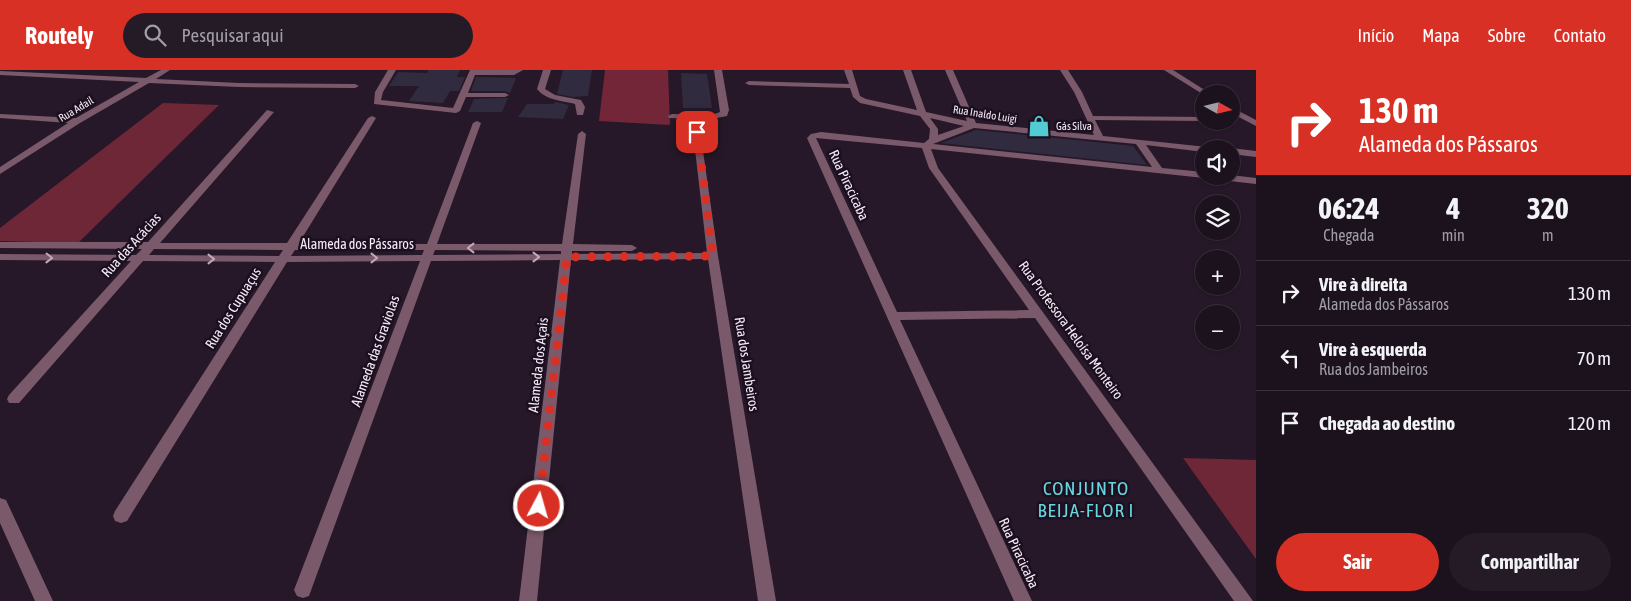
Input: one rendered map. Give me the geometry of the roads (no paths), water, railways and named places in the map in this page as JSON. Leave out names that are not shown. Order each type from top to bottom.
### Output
[{"type":"street","name":"Rua Adail","points":[[1,170],[77,121],[166,70]]},
{"type":"street","points":[[392,70],[379,92],[376,102],[456,111],[474,72],[514,73],[519,70]]},
{"type":"street","points":[[547,70],[541,90],[543,93],[548,96],[578,102],[581,107],[580,113]]},
{"type":"street","points":[[672,116],[712,117],[724,114],[725,110],[718,70]]},
{"type":"street","points":[[749,83],[853,86],[848,70]]},
{"type":"street","name":"Rua Professora Heloísa Monteiro","points":[[907,70],[922,114],[934,129],[927,152],[934,168],[1244,601]]},
{"type":"street","points":[[930,143],[973,125],[949,70]]},
{"type":"street","points":[[1064,70],[1091,118],[1100,139]]},
{"type":"street","points":[[1168,70],[1195,87]]},
{"type":"street","points":[[0,73],[256,86],[355,86]]},
{"type":"street","name":"Rua Inaldo Luigi","points":[[853,86],[857,97],[863,102],[973,125],[1195,148]]},
{"type":"street","points":[[463,95],[505,95]]},
{"type":"street","name":"Rua das Acácias","points":[[14,399],[270,112]]},
{"type":"street","points":[[1240,115],[1252,122]]},
{"type":"street","points":[[0,116],[77,121]]},
{"type":"street","name":"Rua dos Cupuaçus","points":[[121,516],[372,118]]},
{"type":"street","points":[[1091,118],[1195,119]]},
{"type":"street","name":"Alameda das Graviolas","points":[[303,590],[477,123]]},
{"type":"street","name":"Rua dos Jambeiros","points":[[697,132],[713,252],[767,601]]},
{"type":"street","name":"Alameda dos Açais","points":[[528,601],[582,134]]},
{"type":"street","name":"Rua Piracicaba","points":[[1023,601],[811,138],[821,135],[930,143],[1195,174]]},
{"type":"street","points":[[1137,142],[1160,171]]},
{"type":"street","points":[[1240,152],[1256,154]]},
{"type":"street","points":[[1240,179],[1256,181]]},
{"type":"street","points":[[0,253],[5,245]]},
{"type":"street","name":"Alameda dos Pássaros","points":[[5,245],[290,247],[427,253]]},
{"type":"street","name":"Alameda dos Pássaros","points":[[0,257],[282,259],[427,253],[713,252]]},
{"type":"street","points":[[892,316],[1040,314]]},
{"type":"street","points":[[0,505],[44,601]]},
{"type":"place","name":"Gás Silva","points":[[1039,126]]},
{"type":"district","name":"CONJUNTO BEIJA-FLOR I","points":[[1086,499]]}]
